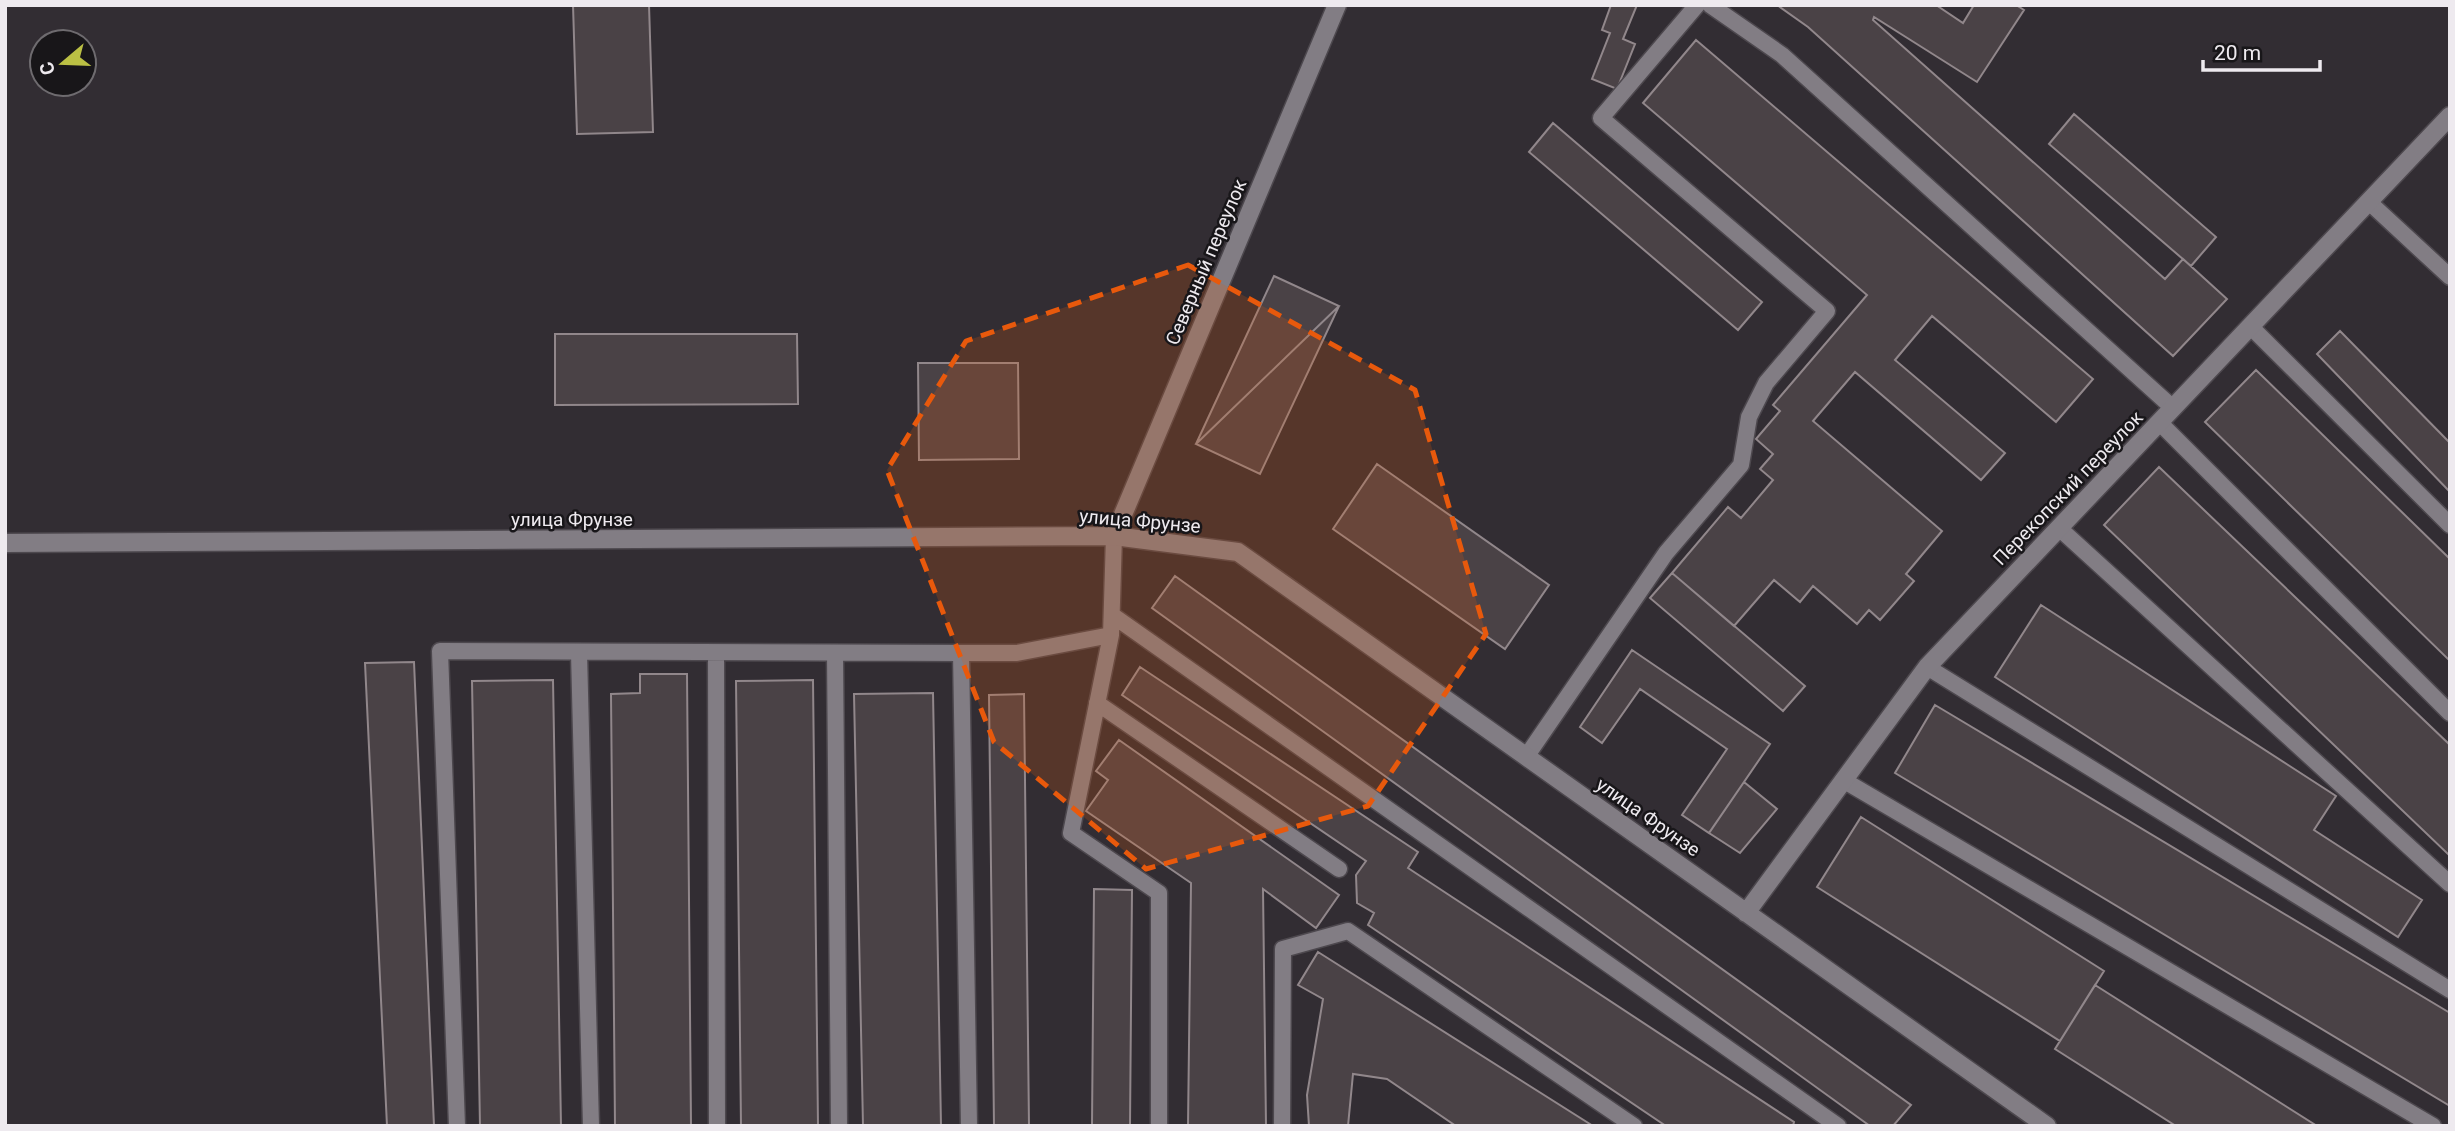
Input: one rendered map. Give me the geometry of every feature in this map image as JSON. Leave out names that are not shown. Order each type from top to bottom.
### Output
[{"type":"street","name":"Северный переулок","points":[[1114,536],[1336,5]]},
{"type":"street","name":"Перекопский переулок","points":[[1746,913],[1927,667],[2450,116]]},
{"type":"street","name":"улица Фрунзе","points":[[5,543],[1114,536],[1238,552],[2047,1126]]},
{"type":"lane","points":[[1526,757],[1666,553],[1741,465],[1749,417],[1766,383],[1827,311],[1601,118],[1697,5]]},
{"type":"lane","points":[[1710,5],[1782,55],[2173,408]]},
{"type":"lane","points":[[2369,202],[2450,277]]},
{"type":"lane","points":[[2250,326],[2450,525]]},
{"type":"lane","points":[[2159,422],[2450,713]]},
{"type":"lane","points":[[2059,528],[2450,884]]},
{"type":"lane","points":[[1114,536],[1111,635],[1071,833],[1159,893],[1159,1126]]},
{"type":"lane","points":[[1112,615],[1838,1126]]},
{"type":"lane","points":[[457,1126],[440,651],[1017,653],[1111,635]]},
{"type":"lane","points":[[579,653],[590,1126]]},
{"type":"lane","points":[[716,653],[717,1126]]},
{"type":"lane","points":[[835,653],[839,1126]]},
{"type":"lane","points":[[961,653],[969,1126]]},
{"type":"lane","points":[[1927,667],[2450,990]]},
{"type":"lane","points":[[1097,703],[1339,869]]},
{"type":"lane","points":[[1843,780],[2433,1126]]},
{"type":"lane","points":[[1282,1126],[1283,948],[1348,931],[1634,1126]]},
{"type":"highlighted area","points":[[1188,265],[1415,390],[1486,634],[1368,806],[1146,869],[994,742],[887,470],[966,341]]},
{"type":"building","points":[[573,5],[649,5],[653,132],[577,134]]},
{"type":"building","points":[[1611,5],[1637,5],[1623,39],[1635,44],[1617,89],[1592,79],[1610,33],[1602,30]]},
{"type":"building","points":[[1777,5],[1936,5],[1963,23],[1974,5],[2016,5],[2024,10],[1977,82],[1874,17],[1873,20],[2165,279],[2183,259],[2227,299],[2173,356],[1808,27]]},
{"type":"building","points":[[1696,40],[2093,379],[2056,422],[1932,316],[1895,360],[2005,453],[1981,480],[1855,372],[1813,421],[1942,531],[1906,574],[1914,581],[1880,620],[1869,610],[1857,624],[1813,586],[1800,602],[1774,580],[1734,626],[1672,573],[1728,507],[1741,518],[1773,480],[1760,469],[1773,454],[1756,439],[1780,411],[1773,405],[1867,295],[1643,103]]},
{"type":"building","points":[[2074,114],[2216,237],[2191,266],[2049,144]]},
{"type":"building","points":[[1553,123],[1762,302],[1738,330],[1529,152]]},
{"type":"building","points":[[1274,276],[1339,306],[1196,444]]},
{"type":"building","points":[[1339,306],[1260,474],[1196,444]]},
{"type":"building","points":[[2340,331],[2450,443],[2450,492],[2317,354]]},
{"type":"building","points":[[555,334],[797,334],[798,404],[555,405]]},
{"type":"building","points":[[918,363],[1018,363],[1019,459],[919,460]]},
{"type":"building","points":[[2256,370],[2450,559],[2450,661],[2205,422]]},
{"type":"building","points":[[1377,464],[1549,585],[1505,649],[1333,529]]},
{"type":"building","points":[[2159,467],[2450,745],[2450,856],[2104,525]]},
{"type":"building","points":[[1672,573],[1805,686],[1783,711],[1650,598]]},
{"type":"building","points":[[1175,576],[1911,1105],[1893,1126],[1870,1126],[1152,608]]},
{"type":"building","points":[[2041,605],[2336,796],[2314,830],[2422,900],[2398,937],[1995,677]]},
{"type":"building","points":[[1632,650],[1770,744],[1709,833],[1682,815],[1727,749],[1640,689],[1602,743],[1580,727]]},
{"type":"building","points":[[414,662],[434,1126],[387,1126],[365,663]]},
{"type":"building","points":[[1140,667],[1418,852],[1408,868],[1794,1122],[1793,1126],[1666,1126],[1368,925],[1374,913],[1357,903],[1356,875],[1366,861],[1122,695]]},
{"type":"building","points":[[640,674],[687,674],[691,1126],[615,1126],[611,694],[640,693]]},
{"type":"building","points":[[553,680],[561,1126],[480,1126],[472,681]]},
{"type":"building","points":[[813,680],[818,1126],[741,1126],[736,681]]},
{"type":"building","points":[[933,693],[941,1126],[863,1126],[854,694]]},
{"type":"building","points":[[1024,694],[1029,1126],[994,1126],[989,695]]},
{"type":"building","points":[[1935,705],[2450,1013],[2450,1106],[1895,773]]},
{"type":"building","points":[[1119,740],[1339,895],[1316,928],[1263,889],[1266,1126],[1188,1126],[1191,883],[1086,811],[1108,780],[1096,771]]},
{"type":"building","points":[[1744,782],[1777,809],[1740,853],[1709,833]]},
{"type":"building","points":[[1861,817],[2104,971],[2060,1041],[1817,887]]},
{"type":"building","points":[[1094,889],[1132,890],[1130,1126],[1092,1126]]},
{"type":"building","points":[[1318,952],[1593,1126],[1456,1126],[1387,1079],[1353,1074],[1348,1126],[1309,1126],[1307,1095],[1323,999],[1298,985]]},
{"type":"building","points":[[2095,985],[2317,1126],[2176,1126],[2055,1049]]}]
